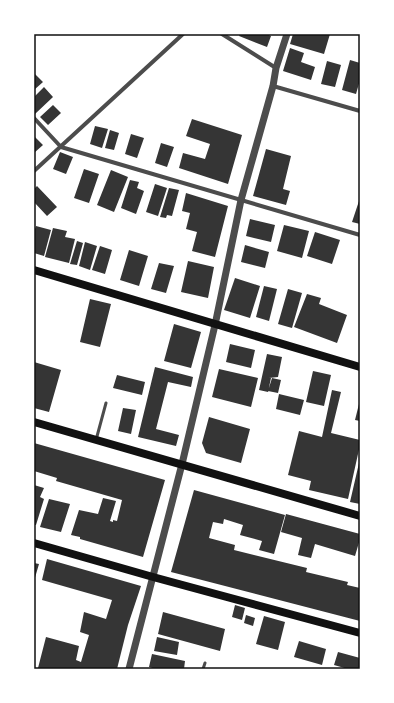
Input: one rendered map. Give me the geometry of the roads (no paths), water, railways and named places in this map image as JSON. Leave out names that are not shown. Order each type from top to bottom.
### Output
[{"type":"main road","points":[[34,270],[360,367]]},
{"type":"main road","points":[[34,422],[360,516]]},
{"type":"main road","points":[[34,543],[360,633]]},
{"type":"street","points":[[34,171],[184,34]]},
{"type":"street","points":[[222,34],[276,68]]},
{"type":"street","points":[[129,669],[182,464],[215,325],[241,200],[273,86],[276,68],[287,34]]},
{"type":"street","points":[[273,86],[360,111]]},
{"type":"street","points":[[34,118],[61,147],[360,234]]},
{"type":"lane","points":[[96,440],[106,404]]},
{"type":"lane","points":[[203,669],[204,663]]}]
